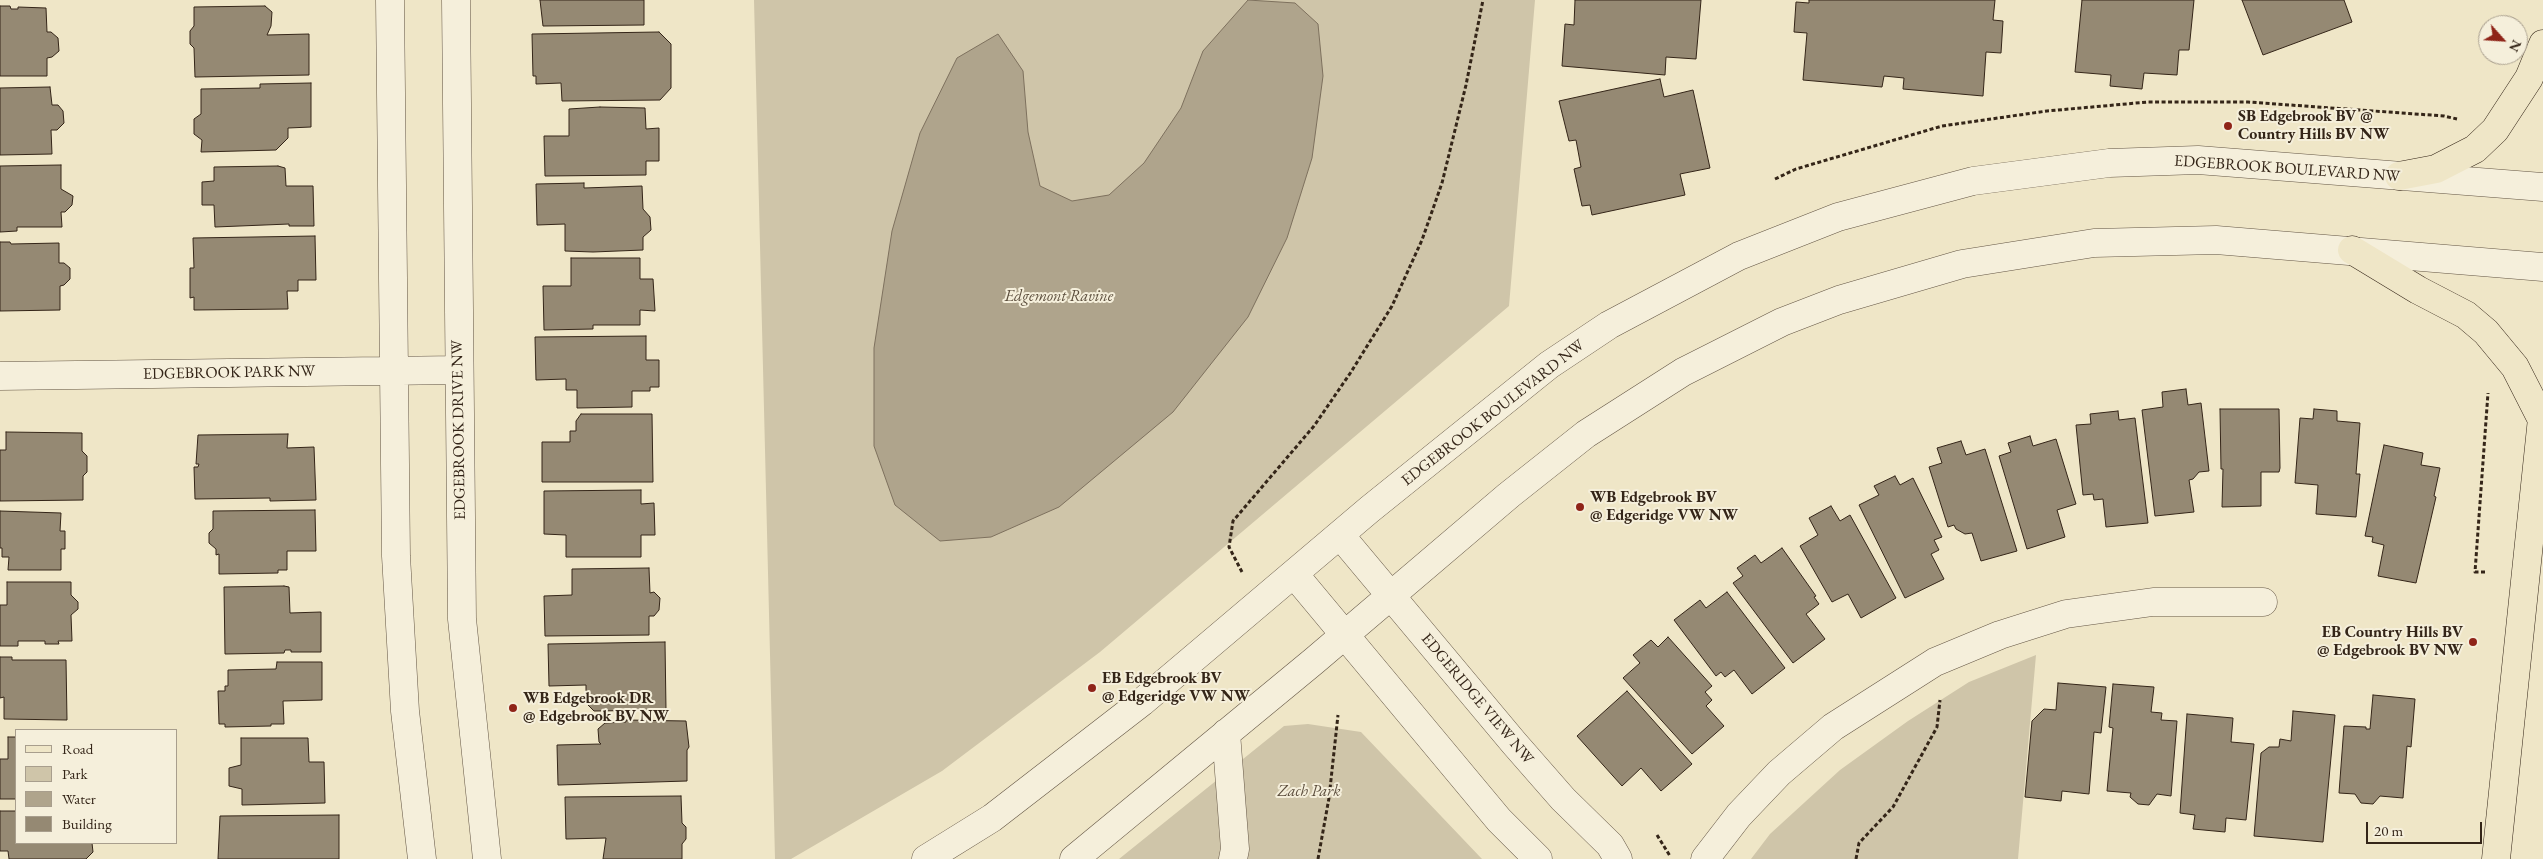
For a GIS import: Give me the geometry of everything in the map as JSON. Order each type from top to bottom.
[{"type":"main road","points":[[2399,176],[2436,169],[2474,149],[2495,130],[2529,78],[2543,44]]},
{"type":"main road","points":[[2352,250],[2418,290],[2466,315],[2486,332],[2515,368],[2542,420]]},
{"type":"main road","points":[[2496,859],[2543,409]]},
{"type":"street","points":[[390,0],[397,566],[405,711],[422,859]]},
{"type":"street","name":"EDGEBROOK DRIVE NW","points":[[456,0],[458,370],[462,620],[487,859]]},
{"type":"street","name":"EDGEBROOK BOULEVARD NW","points":[[926,859],[992,818],[1142,702],[1497,405],[1549,365],[1609,325],[1739,256],[1838,217],[1973,181],[2110,163],[2198,160],[2543,188]]},
{"type":"street","points":[[1074,859],[1509,495],[1586,434],[1619,412],[1732,346],[1782,322],[1838,300],[1962,264],[2094,243],[2216,240],[2543,267]]},
{"type":"street","name":"EDGEBROOK PARK NW","points":[[0,376],[458,370]]},
{"type":"street","name":"EDGERIDGE VIEW NW","points":[[1340,535],[1514,743],[1564,799],[1610,845],[1618,859]]},
{"type":"street","points":[[1294,574],[1499,820],[1538,859]]},
{"type":"street","points":[[1705,859],[1739,814],[1779,773],[1833,727],[1935,662],[2000,635],[2066,614],[2153,602],[2263,602]]},
{"type":"street","points":[[1226,733],[1235,849],[1233,859]]},
{"type":"path","points":[[1244,577],[1229,547],[1233,521],[1314,426],[1351,372],[1392,306],[1422,240],[1444,174],[1466,84],[1483,0]]},
{"type":"path","points":[[1775,179],[1796,169],[1942,126],[2056,110],[2148,102],[2248,102],[2444,116],[2461,120]]},
{"type":"path","points":[[2486,572],[2475,572],[2488,388]]},
{"type":"path","points":[[1856,859],[1859,843],[1893,807],[1937,728],[1941,695],[1935,662]]},
{"type":"path","points":[[1318,859],[1329,798],[1338,715]]},
{"type":"path","points":[[1657,835],[1672,859]]},
{"type":"green space","name":"Edgemont Ravine","points":[[754,0],[1535,0],[1509,306],[1100,652],[942,771],[791,859],[775,859]]},
{"type":"green space","points":[[2036,655],[2018,859],[1751,859],[1770,834],[1840,770],[1908,721],[1969,682]]},
{"type":"green space","name":"Zach Park","points":[[1308,724],[1361,732],[1482,859],[1119,859],[1284,726]]},
{"type":"water","points":[[1248,0],[1295,3],[1318,24],[1323,76],[1312,158],[1287,238],[1248,317],[1173,412],[1059,507],[991,537],[940,541],[895,505],[874,446],[874,348],[892,231],[920,133],[957,58],[998,34],[1023,71],[1028,132],[1040,186],[1072,201],[1109,195],[1144,163],[1181,108],[1203,51]]},
{"type":"building","points":[[540,0],[644,0],[644,25],[543,26]]},
{"type":"building","points":[[1575,0],[1701,0],[1696,59],[1666,57],[1665,75],[1562,66],[1565,24],[1574,25]]},
{"type":"building","points":[[1809,0],[1995,0],[1993,20],[2003,21],[2001,53],[1986,52],[1983,96],[1903,89],[1904,78],[1884,76],[1882,87],[1803,80],[1807,33],[1794,32],[1796,2],[1809,3]]},
{"type":"building","points":[[2082,0],[2194,0],[2189,50],[2179,50],[2177,75],[2144,73],[2142,89],[2110,86],[2111,75],[2075,72]]},
{"type":"building","points":[[2242,0],[2344,0],[2352,22],[2263,55]]},
{"type":"building","points":[[0,6],[10,6],[11,9],[18,9],[18,7],[46,8],[47,32],[51,32],[58,38],[59,51],[52,57],[47,58],[47,76],[0,76]]},
{"type":"building","points":[[265,6],[272,12],[271,26],[267,35],[309,34],[309,75],[195,77],[194,48],[190,44],[190,31],[194,26],[194,7]]},
{"type":"building","points":[[659,32],[671,44],[671,88],[660,100],[562,101],[561,83],[536,84],[536,76],[533,76],[532,34]]},
{"type":"building","points":[[1660,79],[1664,97],[1693,90],[1710,168],[1680,174],[1685,195],[1592,215],[1590,205],[1582,206],[1574,169],[1581,167],[1576,140],[1569,141],[1559,101]]},
{"type":"building","points":[[311,83],[311,127],[288,128],[288,138],[276,150],[201,152],[202,140],[194,134],[194,119],[201,114],[201,89],[260,88],[260,84]]},
{"type":"building","points":[[50,87],[52,105],[58,105],[63,111],[64,123],[57,130],[51,130],[52,154],[0,155],[0,88]]},
{"type":"building","points":[[600,107],[645,108],[646,129],[659,128],[659,161],[646,161],[646,175],[545,176],[544,136],[569,136],[569,109]]},
{"type":"building","points":[[61,165],[61,189],[73,196],[72,205],[65,212],[61,212],[62,227],[17,227],[17,231],[0,232],[0,166]]},
{"type":"building","points":[[278,166],[285,168],[286,186],[313,186],[314,226],[289,226],[289,224],[215,227],[214,205],[202,205],[202,182],[214,181],[214,167]]},
{"type":"building","points":[[584,183],[584,188],[642,186],[643,209],[650,217],[651,230],[643,237],[643,250],[565,251],[565,224],[537,225],[536,184]]},
{"type":"building","points":[[315,236],[316,280],[298,280],[298,291],[287,291],[288,309],[194,310],[194,297],[190,298],[190,268],[194,268],[193,238]]},
{"type":"building","points":[[0,242],[10,242],[11,244],[59,243],[59,263],[64,263],[70,268],[70,279],[60,286],[60,310],[0,311]]},
{"type":"building","points":[[571,258],[640,258],[640,279],[653,279],[655,311],[640,310],[640,325],[593,325],[593,329],[544,330],[543,286],[571,286]]},
{"type":"building","points":[[646,336],[646,360],[659,360],[659,387],[650,387],[650,391],[632,391],[632,407],[577,408],[577,390],[566,390],[566,379],[536,380],[535,337]]},
{"type":"building","points":[[2186,389],[2188,405],[2201,403],[2209,471],[2199,472],[2193,479],[2189,480],[2194,512],[2155,516],[2142,410],[2163,407],[2162,392]]},
{"type":"building","points":[[2220,409],[2279,409],[2280,468],[2279,472],[2261,472],[2261,506],[2222,507],[2223,469],[2221,469]]},
{"type":"building","points":[[2314,409],[2337,411],[2337,421],[2360,423],[2356,474],[2360,474],[2356,517],[2316,514],[2318,485],[2295,483],[2300,418],[2313,419]]},
{"type":"building","points":[[2118,411],[2119,420],[2135,418],[2148,523],[2106,527],[2103,499],[2094,500],[2093,494],[2083,495],[2076,425],[2091,424],[2090,414]]},
{"type":"building","points":[[581,414],[652,414],[653,482],[542,482],[542,442],[570,442],[570,431],[576,431],[576,421]]},
{"type":"building","points":[[6,432],[82,433],[82,451],[87,456],[87,472],[83,476],[83,500],[0,501],[0,450],[6,450]]},
{"type":"building","points":[[288,434],[287,448],[314,447],[316,500],[270,501],[270,498],[195,499],[194,467],[198,467],[199,464],[196,464],[198,435]]},
{"type":"building","points":[[2030,436],[2033,446],[2056,439],[2076,504],[2057,510],[2065,537],[2027,549],[1999,456],[2011,452],[2008,443]]},
{"type":"building","points":[[1961,441],[1966,455],[1985,449],[2017,551],[1981,561],[1972,533],[1965,534],[1956,529],[1954,525],[1948,527],[1929,467],[1942,463],[1937,448]]},
{"type":"building","points":[[2384,445],[2423,453],[2421,465],[2440,468],[2434,496],[2436,497],[2416,583],[2378,576],[2384,545],[2372,542],[2373,537],[2365,536]]},
{"type":"building","points":[[1895,476],[1900,485],[1913,478],[1942,537],[1934,540],[1939,550],[1931,554],[1944,579],[1905,598],[1859,505],[1879,495],[1874,486]]},
{"type":"building","points":[[641,490],[641,504],[654,503],[655,535],[641,535],[641,557],[566,557],[566,535],[544,534],[544,491]]},
{"type":"building","points":[[1831,506],[1840,521],[1850,515],[1896,598],[1861,618],[1848,594],[1832,602],[1800,546],[1818,535],[1809,518]]},
{"type":"building","points":[[315,510],[316,551],[287,551],[287,570],[278,570],[278,573],[219,574],[219,554],[216,555],[216,549],[209,543],[209,533],[213,529],[213,511]]},
{"type":"building","points":[[0,511],[61,513],[60,531],[65,531],[65,549],[61,549],[61,570],[8,570],[9,557],[2,557],[2,548],[0,548]]},
{"type":"building","points":[[1782,548],[1816,596],[1814,597],[1819,604],[1806,614],[1825,639],[1793,663],[1733,583],[1743,576],[1737,568],[1755,555],[1761,563]]},
{"type":"building","points":[[649,568],[650,593],[654,592],[660,598],[659,610],[654,616],[649,616],[649,635],[545,636],[544,596],[572,595],[572,569]]},
{"type":"building","points":[[7,582],[71,582],[71,595],[78,602],[78,609],[71,615],[72,641],[58,641],[59,644],[45,644],[45,641],[18,641],[18,646],[0,646],[0,605],[7,605]]},
{"type":"building","points":[[224,587],[289,587],[290,613],[321,612],[321,652],[291,652],[291,650],[285,650],[284,653],[225,654]]},
{"type":"building","points":[[1727,592],[1785,668],[1752,694],[1734,670],[1725,677],[1721,672],[1716,676],[1674,620],[1700,600],[1706,608]]},
{"type":"building","points":[[1668,637],[1712,686],[1705,692],[1712,700],[1706,706],[1724,726],[1692,754],[1623,678],[1640,663],[1633,655],[1651,640],[1658,647]]},
{"type":"building","points":[[665,642],[666,710],[594,711],[586,703],[586,685],[549,686],[548,644]]},
{"type":"building","points":[[0,657],[12,657],[12,660],[66,660],[67,720],[4,719],[4,697],[0,698]]},
{"type":"building","points":[[277,662],[322,662],[322,700],[283,701],[284,724],[225,727],[225,724],[219,724],[218,691],[225,691],[225,686],[228,686],[228,670],[276,669]]},
{"type":"building","points":[[2058,683],[2106,687],[2101,733],[2094,732],[2089,794],[2062,791],[2061,801],[2025,797],[2032,721],[2044,709],[2056,710]]},
{"type":"building","points":[[2113,684],[2154,687],[2151,712],[2162,713],[2161,720],[2177,721],[2171,796],[2157,794],[2149,805],[2138,804],[2130,797],[2131,793],[2107,791],[2113,728],[2109,727]]},
{"type":"building","points":[[1627,691],[1692,764],[1661,791],[1641,768],[1622,786],[1577,736]]},
{"type":"building","points":[[2373,695],[2415,699],[2411,747],[2407,746],[2403,798],[2380,796],[2373,804],[2361,803],[2355,794],[2339,793],[2344,726],[2366,727],[2366,729],[2370,729]]},
{"type":"building","points":[[2293,711],[2335,715],[2323,842],[2254,836],[2261,753],[2269,747],[2279,747],[2280,739],[2291,741]]},
{"type":"building","points":[[2187,714],[2233,718],[2231,742],[2254,744],[2246,820],[2226,818],[2225,832],[2193,829],[2195,815],[2180,813]]},
{"type":"building","points":[[626,720],[686,721],[689,747],[687,750],[687,781],[558,785],[557,745],[601,744],[599,742],[598,729],[605,723],[626,722]]},
{"type":"building","points":[[8,737],[15,737],[15,799],[0,799],[0,759],[8,759]]},
{"type":"building","points":[[241,738],[308,738],[309,762],[324,762],[325,803],[242,805],[242,789],[229,786],[229,768],[241,765]]},
{"type":"building","points":[[681,796],[682,823],[686,827],[686,839],[682,844],[682,859],[603,859],[606,838],[566,839],[565,797]]},
{"type":"building","points":[[0,811],[15,811],[15,844],[92,844],[93,852],[86,859],[9,859],[8,851],[0,851]]},
{"type":"building","points":[[339,815],[339,859],[218,859],[220,816]]},
{"type":"place","name":"SB Edgebrook BV @ Country Hills BV NW","points":[[2228,126]]},
{"type":"place","name":"WB Edgebrook BV @ Edgeridge VW NW","points":[[1580,507]]},
{"type":"place","name":"EB Country Hills BV @ Edgebrook BV NW","points":[[2473,642]]},
{"type":"place","name":"EB Edgebrook BV @ Edgeridge VW NW","points":[[1092,688]]},
{"type":"place","name":"WB Edgebrook DR @ Edgebrook BV NW","points":[[513,708]]}]
